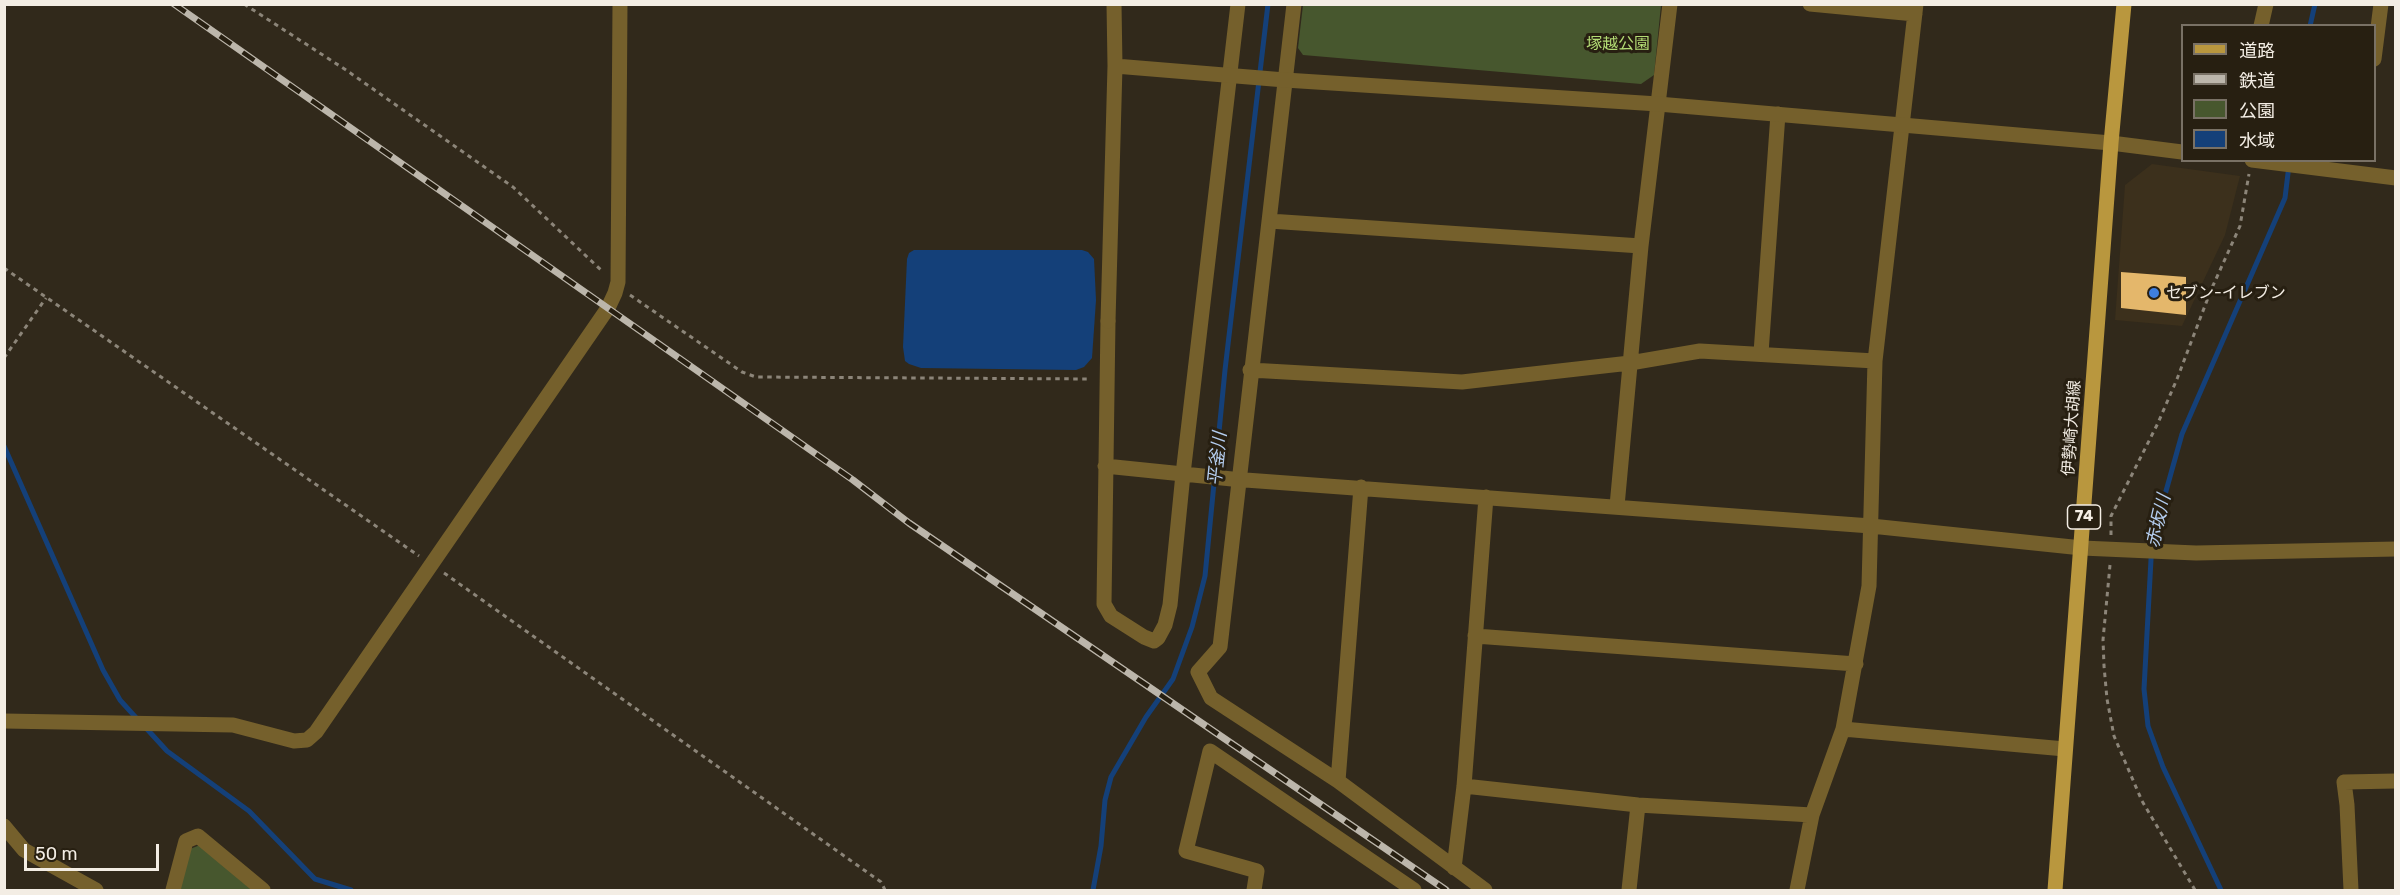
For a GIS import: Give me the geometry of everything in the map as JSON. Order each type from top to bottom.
[{"type":"main road","name":"伊勢崎大胡線","points":[[2055,891],[2111,142],[2124,4]]},
{"type":"street","points":[[4,721],[233,725],[294,741],[307,740],[316,732],[608,308],[617,286],[620,4]]},
{"type":"street","points":[[1114,4],[1115,66],[1106,380],[1104,604],[1111,615],[1144,638],[1154,641],[1158,638],[1169,615],[1235,76],[1238,4]]},
{"type":"street","points":[[1294,4],[1280,80],[1269,221],[1236,479],[1220,647],[1198,672],[1211,698],[1338,781],[1485,891]]},
{"type":"street","points":[[1617,506],[1641,246],[1670,4]]},
{"type":"street","points":[[1797,891],[1812,816],[1843,729],[1869,586],[1875,361],[1915,9],[1810,4]]},
{"type":"street","points":[[2261,24],[2266,4]]},
{"type":"street","points":[[2376,43],[2381,4]]},
{"type":"street","points":[[1115,66],[1280,80],[1658,104],[2111,142],[2181,152]]},
{"type":"street","points":[[1761,353],[1778,114]]},
{"type":"street","points":[[2283,162],[2362,167],[2396,178]]},
{"type":"street","points":[[1269,221],[1641,246]]},
{"type":"street","points":[[1250,370],[1462,382],[1629,363],[1700,351],[1875,361]]},
{"type":"street","points":[[1105,466],[1236,479],[1871,526],[2082,548],[2196,553],[2396,549]]},
{"type":"street","points":[[1338,781],[1361,487]]},
{"type":"street","points":[[1454,868],[1464,786],[1486,497]]},
{"type":"street","points":[[1475,636],[1856,664]]},
{"type":"street","points":[[1843,729],[2065,749]]},
{"type":"street","points":[[1254,891],[1257,870],[1186,851],[1210,751],[1413,891]]},
{"type":"street","points":[[2351,891],[2344,782],[2396,782]]},
{"type":"street","points":[[1464,786],[1638,805],[1812,816]]},
{"type":"street","points":[[1629,891],[1638,805]]},
{"type":"street","points":[[4,826],[24,850],[87,888]]},
{"type":"street","points":[[173,891],[186,841],[198,836],[263,891]]},
{"type":"path","points":[[244,4],[346,70],[513,187],[617,286],[742,372],[756,377],[1106,380]]},
{"type":"path","points":[[2195,891],[2142,801],[2114,735],[2107,699],[2103,648],[2114,548],[2111,516],[2162,415],[2211,290],[2240,226],[2252,162]]},
{"type":"path","points":[[4,268],[432,565],[881,882],[885,891]]},
{"type":"path","points":[[4,358],[46,298]]},
{"type":"shaded area","name":"セブン-イレブン","points":[[2152,164],[2240,176],[2225,235],[2182,326],[2115,320],[2125,185]]},
{"type":"green space","name":"塚越公園","points":[[1303,5],[1661,5],[1654,75],[1641,84],[1303,55],[1298,48]]},
{"type":"green space","points":[[200,845],[252,890],[179,890],[190,849]]},
{"type":"water","points":[[914,250],[1082,250],[1088,252],[1094,259],[1096,300],[1092,358],[1084,367],[1076,370],[921,368],[909,364],[905,361],[903,347],[907,259],[909,253]]},
{"type":"building","name":"セブン-イレブン","points":[[2121,272],[2186,277],[2186,315],[2121,308]]},
{"type":"waterway","name":"平釜川","points":[[1093,890],[1101,846],[1105,800],[1111,777],[1146,717],[1173,679],[1192,627],[1205,576],[1225,370],[1268,4]]},
{"type":"waterway","name":"赤坂川","points":[[2310,24],[2315,4]]},
{"type":"waterway","name":"赤坂川","points":[[2221,890],[2163,767],[2148,726],[2144,689],[2152,541],[2182,434],[2285,198],[2289,165]]},
{"type":"waterway","points":[[4,446],[103,670],[120,700],[139,721]]},
{"type":"waterway","points":[[146,728],[167,751],[249,811],[315,879],[351,890]]},
{"type":"railway","points":[[174,4],[853,480],[909,523],[1446,890]]},
{"type":"place","name":"セブン-イレブン","points":[[2154,293]]}]
